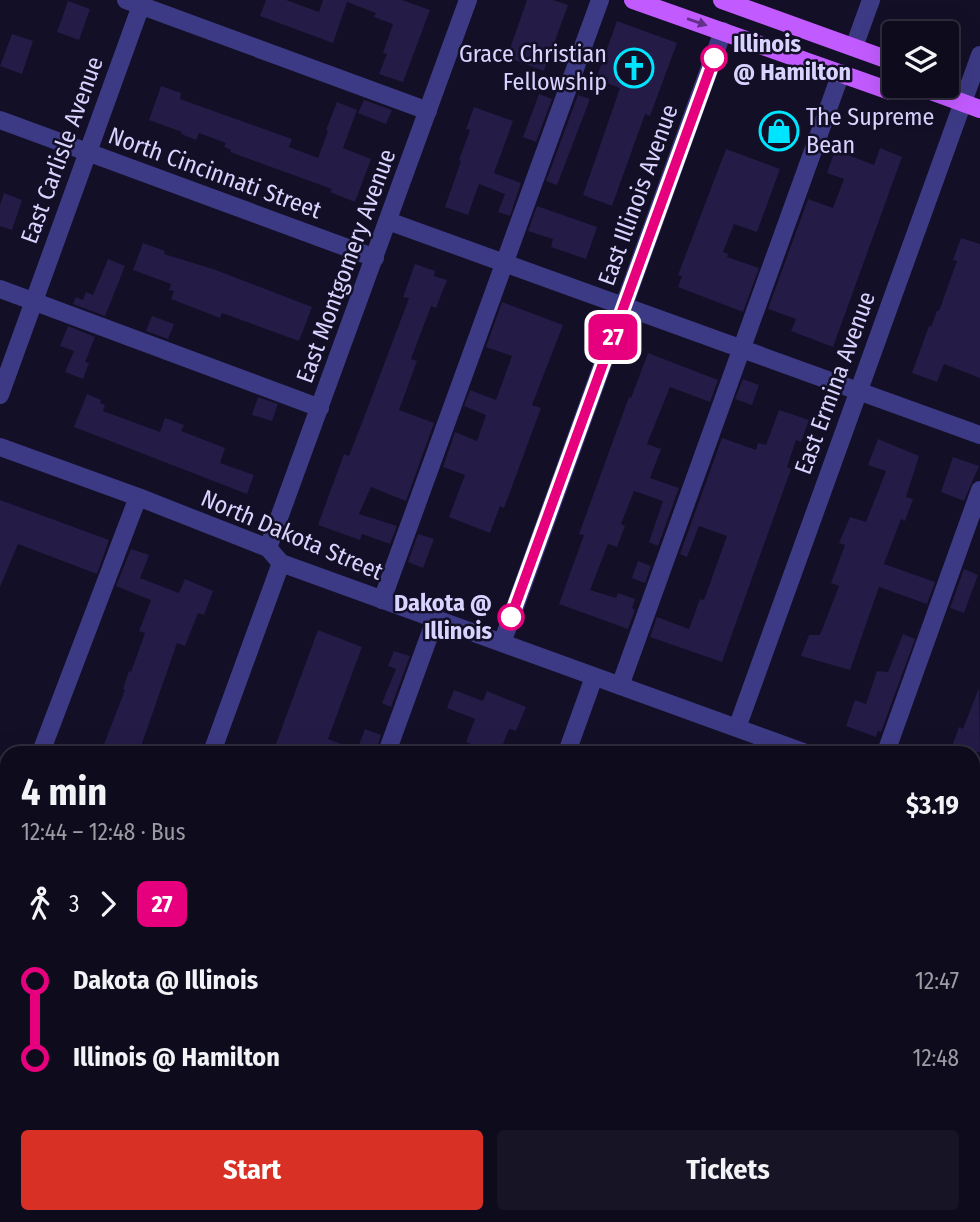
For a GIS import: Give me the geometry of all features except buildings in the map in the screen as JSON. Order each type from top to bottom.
[{"type":"main road","points":[[633,0],[882,87]]},
{"type":"main road","points":[[730,1],[882,58]]},
{"type":"main road","name":"East Illinois Avenue","points":[[723,31],[730,1]]},
{"type":"main road","points":[[951,98],[980,109]]},
{"type":"street","name":"East Montgomery Avenue","points":[[268,548],[468,0]]},
{"type":"street","points":[[382,600],[600,0]]},
{"type":"street","points":[[854,47],[871,0]]},
{"type":"street","points":[[137,2],[428,111]]},
{"type":"street","name":"East Carlisle Avenue","points":[[0,396],[137,2]]},
{"type":"street","name":"East Illinois Avenue","points":[[502,643],[723,31]]},
{"type":"street","name":"East Ermina Avenue","points":[[737,728],[980,55]]},
{"type":"street","points":[[620,686],[841,73]]},
{"type":"street","name":"North Cincinnati Street","points":[[0,120],[375,258]]},
{"type":"street","points":[[388,221],[980,435]]},
{"type":"street","points":[[0,289],[320,408]]},
{"type":"street","name":"North Dakota Street","points":[[0,447],[268,548],[281,563],[786,746]]},
{"type":"street","points":[[888,746],[980,490]]},
{"type":"street","points":[[43,746],[138,497]]},
{"type":"street","points":[[214,746],[281,563]]},
{"type":"street","points":[[389,746],[435,620]]},
{"type":"street","points":[[569,746],[594,677]]},
{"type":"bus line","name":"27","points":[[511,617],[714,58]]},
{"type":"place","name":"Illinois @ Hamilton","points":[[714,58]]},
{"type":"place","name":"Grace Christian Fellowship","points":[[634,68]]},
{"type":"place","name":"The Supreme Bean","points":[[779,131]]},
{"type":"place","name":"Dakota @ Illinois","points":[[511,617]]}]
